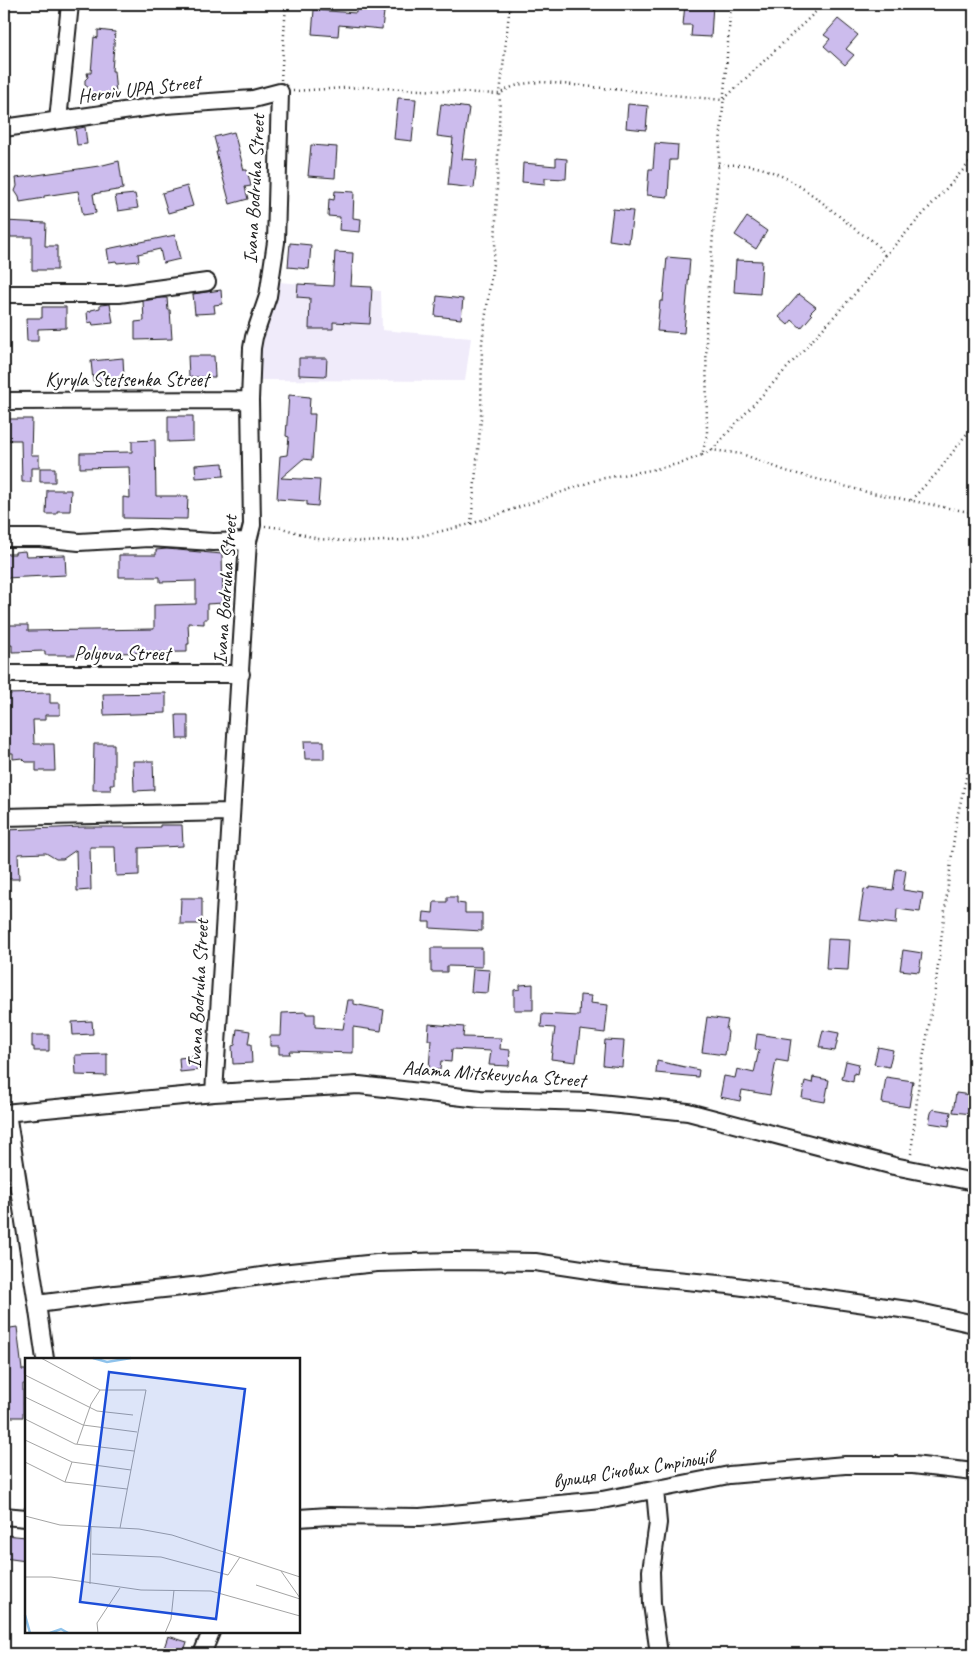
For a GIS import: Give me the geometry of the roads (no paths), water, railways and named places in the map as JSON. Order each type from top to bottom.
[{"type":"street","points":[[58,120],[70,4]]},
{"type":"street","name":"Heroiv UPA Street","points":[[4,128],[166,105],[253,99],[280,92]]},
{"type":"street","name":"Ivana Bodruha Street","points":[[214,1093],[248,541],[252,525],[250,400],[253,341],[268,296],[276,242],[280,92]]},
{"type":"street","points":[[4,294],[119,294],[207,282]]},
{"type":"street","name":"Kyryla Stetsenka Street","points":[[4,401],[250,400]]},
{"type":"street","points":[[4,538],[40,538],[79,542],[150,538],[212,542],[248,541]]},
{"type":"street","name":"Polyova Street","points":[[4,674],[241,674]]},
{"type":"street","points":[[4,817],[230,812]]},
{"type":"street","name":"Adama Mitskevycha Street","points":[[5,1113],[214,1093],[351,1085],[480,1099],[590,1102],[688,1112],[909,1169],[974,1182]]},
{"type":"street","points":[[5,1113],[38,1304],[44,1358]]},
{"type":"street","points":[[38,1304],[202,1285],[281,1273],[377,1263],[453,1261],[535,1262],[622,1276],[729,1286],[916,1311],[974,1324]]},
{"type":"street","name":"вулиця Січових Стрільців","points":[[300,1518],[329,1516],[420,1518],[602,1500],[729,1475],[845,1465],[913,1465],[974,1472]]},
{"type":"street","points":[[655,1490],[658,1523],[651,1571],[652,1604],[658,1654]]},
{"type":"street","points":[[4,1516],[25,1518]]},
{"type":"street","points":[[202,1654],[210,1633]]}]
